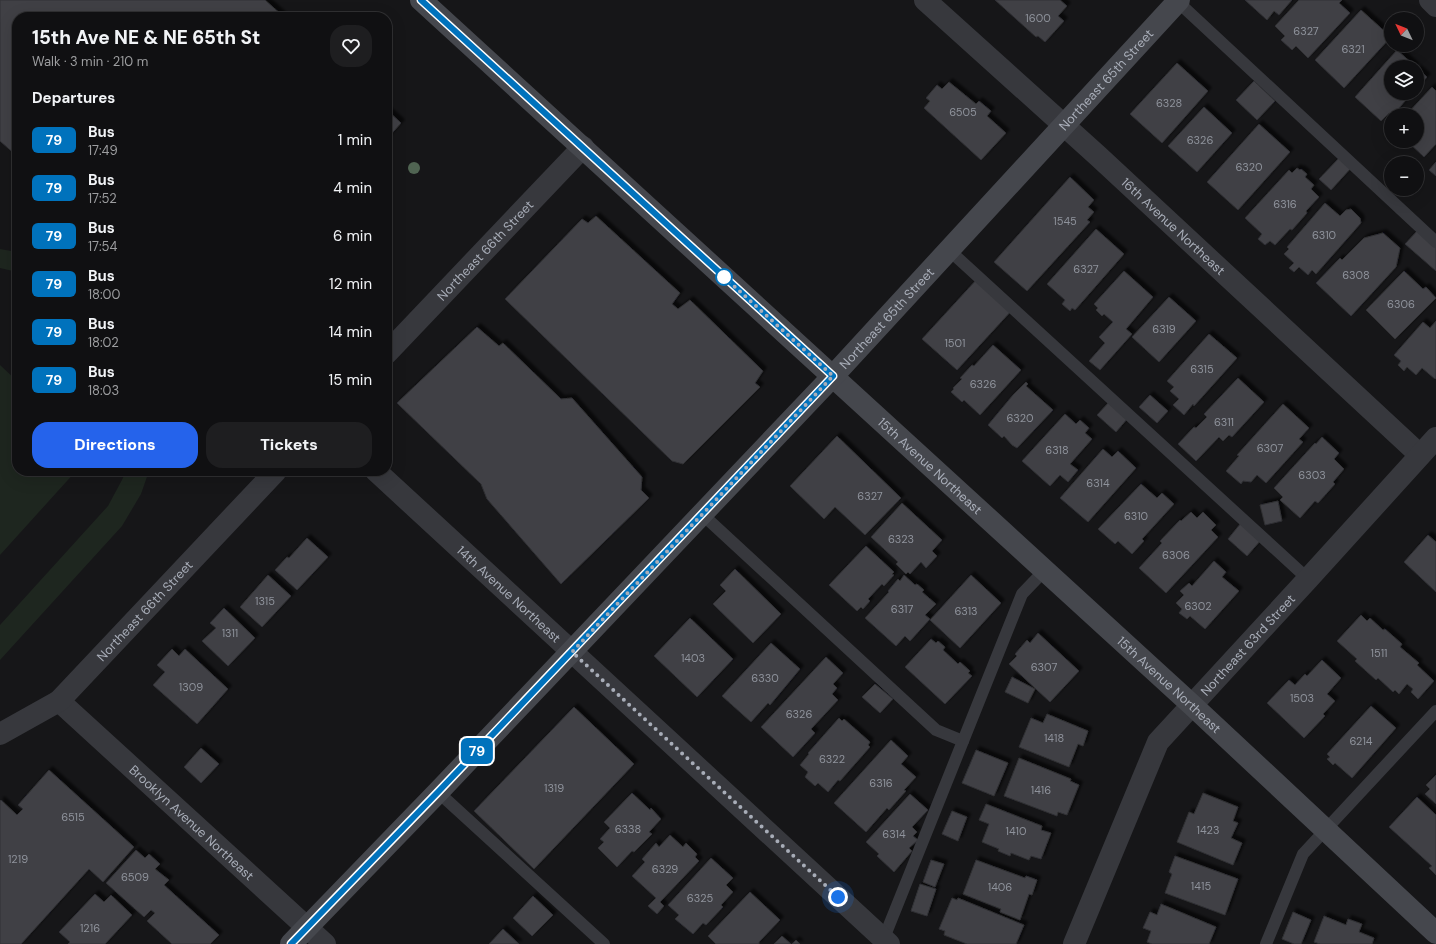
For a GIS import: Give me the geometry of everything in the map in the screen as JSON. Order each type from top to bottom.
[{"type":"main road","name":"15th Avenue Northeast","points":[[421,0],[1192,705],[1436,933]]},
{"type":"main road","name":"Northeast 65th Street","points":[[291,944],[572,652],[833,376],[1178,1]]},
{"type":"street","name":"16th Avenue Northeast","points":[[925,0],[1064,125],[1420,456]]},
{"type":"street","points":[[1430,0],[1436,6]]},
{"type":"street","name":"Northeast 66th Street","points":[[392,348],[583,147]]},
{"type":"street","name":"Northeast 63rd Street","points":[[1074,944],[1158,742],[1436,438]]},
{"type":"street","name":"Northeast 66th Street","points":[[0,734],[59,701],[271,476]]},
{"type":"street","name":"14th Avenue Northeast","points":[[381,476],[885,942]]},
{"type":"street","name":"Brooklyn Avenue Northeast","points":[[59,701],[325,944]]},
{"type":"lane","points":[[1178,1],[1436,242]]},
{"type":"lane","points":[[949,250],[1308,579]]},
{"type":"lane","points":[[702,514],[936,730],[963,741]]},
{"type":"lane","points":[[885,942],[1022,594],[1045,570]]},
{"type":"lane","points":[[1266,944],[1303,854],[1436,711]]},
{"type":"lane","points":[[438,792],[604,944]]},
{"type":"shaded area","points":[[0,249],[12,251],[12,271],[0,268]]},
{"type":"shaded area","points":[[0,365],[12,376],[12,476],[71,476],[0,555]]},
{"type":"shaded area","points":[[124,476],[147,476],[141,494],[122,526],[0,660],[0,625],[108,506]]},
{"type":"building","points":[[0,0],[265,0],[278,12],[12,12],[12,152],[0,141]]},
{"type":"building","points":[[995,0],[1060,0],[1067,6],[1058,16],[1064,21],[1045,42],[1038,36],[1036,37]]},
{"type":"building","points":[[1245,0],[1292,0],[1279,15],[1274,11],[1267,20]]},
{"type":"building","points":[[1299,0],[1342,0],[1339,3],[1350,13],[1308,58],[1296,46],[1292,50],[1281,40],[1285,36],[1275,26]]},
{"type":"building","points":[[1361,10],[1384,31],[1384,45],[1344,88],[1315,60]]},
{"type":"building","points":[[1395,52],[1399,52],[1408,60],[1388,60]]},
{"type":"building","points":[[1177,63],[1208,91],[1162,143],[1130,114]]},
{"type":"building","points":[[1384,65],[1384,100],[1406,100],[1399,108],[1384,108],[1384,118],[1381,121],[1355,97]]},
{"type":"building","points":[[1254,81],[1275,101],[1257,120],[1236,100]]},
{"type":"building","points":[[949,82],[976,104],[979,101],[991,111],[987,116],[1006,133],[981,160],[924,108],[930,101],[926,98],[937,85],[942,89]]},
{"type":"building","points":[[1432,87],[1436,91],[1436,144],[1424,157],[1414,148],[1424,148],[1424,108],[1412,108],[1420,100],[1424,100],[1424,96]]},
{"type":"building","points":[[1204,107],[1232,133],[1197,172],[1168,146]]},
{"type":"building","points":[[392,115],[401,123],[392,133]]},
{"type":"building","points":[[1259,124],[1290,152],[1238,210],[1207,182]]},
{"type":"building","points":[[1340,157],[1351,168],[1331,190],[1319,179]]},
{"type":"building","points":[[1436,162],[1436,176],[1429,170]]},
{"type":"building","points":[[1297,168],[1300,170],[1301,169],[1307,174],[1305,177],[1314,185],[1311,189],[1319,197],[1292,230],[1290,229],[1275,245],[1270,241],[1265,245],[1258,239],[1262,234],[1245,218],[1289,170],[1292,173]]},
{"type":"building","points":[[1070,177],[1094,200],[1088,207],[1094,212],[1087,220],[1090,222],[1027,291],[994,262]]},
{"type":"building","points":[[1325,203],[1340,216],[1346,210],[1351,209],[1360,218],[1361,223],[1316,274],[1312,270],[1308,275],[1299,267],[1294,272],[1289,268],[1294,263],[1284,254],[1289,249],[1287,247]]},
{"type":"building","points":[[596,216],[680,293],[672,304],[678,309],[690,300],[763,371],[755,383],[760,387],[683,464],[672,461],[505,299],[582,219],[588,223]]},
{"type":"building","points":[[1096,229],[1124,254],[1075,310],[1072,308],[1070,311],[1062,304],[1065,300],[1047,284]]},
{"type":"building","points":[[1418,230],[1436,245],[1436,271],[1405,244]]},
{"type":"building","points":[[1383,233],[1400,248],[1396,267],[1351,316],[1316,283],[1340,258],[1342,260],[1364,238]]},
{"type":"building","points":[[1124,271],[1153,297],[1126,329],[1132,334],[1100,370],[1089,361],[1105,343],[1099,337],[1113,322],[1104,314],[1102,316],[1096,310],[1098,308],[1094,304]]},
{"type":"building","points":[[1404,271],[1423,289],[1426,287],[1436,298],[1395,339],[1366,310]]},
{"type":"building","points":[[978,278],[1013,309],[957,370],[922,339]]},
{"type":"building","points":[[1169,297],[1196,321],[1159,362],[1132,337]]},
{"type":"building","points":[[1436,321],[1436,378],[1435,379],[1422,368],[1416,375],[1407,367],[1404,371],[1398,365],[1401,361],[1394,355],[1423,322],[1430,328]]},
{"type":"building","points":[[477,327],[499,346],[503,343],[561,399],[572,398],[642,477],[641,490],[649,498],[561,584],[487,499],[481,484],[397,403]]},
{"type":"building","points":[[1209,334],[1237,358],[1184,415],[1173,405],[1179,399],[1170,391],[1174,387],[1167,381]]},
{"type":"building","points":[[993,345],[1021,370],[980,415],[964,400],[962,402],[951,392],[962,379],[960,378],[972,365],[974,366]]},
{"type":"building","points":[[1238,378],[1264,402],[1232,437],[1229,435],[1223,441],[1219,437],[1196,461],[1178,444],[1194,427],[1196,428],[1207,417],[1204,414]]},
{"type":"building","points":[[1026,382],[1028,384],[1026,386],[1053,410],[1017,448],[1004,436],[1002,438],[988,425]]},
{"type":"building","points":[[1150,395],[1168,411],[1157,423],[1139,407]]},
{"type":"building","points":[[1110,401],[1128,418],[1116,432],[1097,415]]},
{"type":"building","points":[[1283,404],[1309,428],[1299,439],[1303,442],[1266,483],[1257,475],[1251,482],[1243,481],[1241,484],[1226,471],[1239,456],[1237,455]]},
{"type":"building","points":[[1065,414],[1076,424],[1080,420],[1089,428],[1085,433],[1092,439],[1070,464],[1078,470],[1068,482],[1060,475],[1050,486],[1022,461]]},
{"type":"building","points":[[837,436],[901,498],[865,535],[835,507],[824,519],[790,486]]},
{"type":"building","points":[[1322,437],[1339,453],[1334,459],[1344,469],[1333,482],[1335,484],[1318,503],[1315,501],[1300,518],[1280,500],[1283,497],[1274,488]]},
{"type":"building","points":[[1103,449],[1112,457],[1118,451],[1136,468],[1088,522],[1060,498]]},
{"type":"building","points":[[1141,484],[1157,498],[1162,493],[1174,504],[1142,539],[1144,541],[1132,554],[1118,541],[1115,544],[1098,529]]},
{"type":"building","points":[[1278,501],[1282,521],[1265,525],[1260,505]]},
{"type":"building","points":[[902,503],[942,540],[932,551],[937,556],[926,568],[921,562],[910,574],[908,572],[906,574],[896,564],[898,562],[871,537]]},
{"type":"building","points":[[1191,512],[1197,518],[1203,512],[1216,525],[1211,530],[1218,537],[1166,593],[1139,568],[1162,543],[1160,541],[1180,520],[1181,521]]},
{"type":"building","points":[[1241,523],[1261,540],[1247,556],[1228,539]]},
{"type":"building","points":[[1428,535],[1436,542],[1436,592],[1404,562]]},
{"type":"building","points":[[307,538],[328,557],[297,590],[275,570],[287,557],[289,558]]},
{"type":"building","points":[[866,546],[894,572],[892,574],[894,575],[884,586],[882,584],[868,599],[870,601],[863,609],[861,607],[857,611],[829,585]]},
{"type":"building","points":[[1214,561],[1226,572],[1222,577],[1239,591],[1205,629],[1190,616],[1187,619],[1179,613],[1182,609],[1176,603],[1184,595],[1180,591],[1189,583],[1192,586]]},
{"type":"building","points":[[735,569],[781,614],[753,643],[713,604],[726,591],[720,585]]},
{"type":"building","points":[[268,575],[291,596],[262,627],[240,607]]},
{"type":"building","points":[[904,575],[915,585],[917,584],[924,590],[922,592],[936,604],[925,615],[930,619],[910,641],[905,636],[896,646],[865,618],[889,592],[888,591],[898,579],[900,581]]},
{"type":"building","points":[[971,575],[1001,603],[960,648],[930,620]]},
{"type":"building","points":[[224,608],[255,638],[228,666],[202,641],[216,628],[210,623]]},
{"type":"building","points":[[1361,615],[1367,621],[1370,618],[1402,644],[1400,647],[1419,663],[1417,665],[1434,681],[1418,699],[1411,692],[1413,689],[1407,684],[1399,694],[1395,690],[1393,692],[1378,678],[1376,680],[1355,661],[1357,659],[1337,641]]},
{"type":"building","points":[[690,618],[733,659],[697,697],[654,656]]},
{"type":"building","points":[[1038,633],[1079,671],[1050,702],[1009,664],[1017,656],[1015,654],[1027,640],[1030,643]]},
{"type":"building","points":[[931,639],[936,643],[938,641],[945,647],[943,650],[958,664],[960,662],[970,671],[968,673],[972,676],[945,704],[905,667]]},
{"type":"building","points":[[771,643],[800,669],[770,705],[768,703],[751,722],[722,696]]},
{"type":"building","points":[[172,649],[179,656],[185,649],[228,689],[197,724],[153,685],[165,672],[157,665]]},
{"type":"building","points":[[826,657],[843,673],[833,684],[837,688],[832,694],[838,700],[811,729],[815,733],[793,757],[761,727]]},
{"type":"building","points":[[1322,660],[1341,678],[1327,694],[1335,701],[1323,714],[1325,716],[1304,738],[1267,703],[1289,680],[1295,685],[1305,674],[1307,676]]},
{"type":"building","points":[[1012,677],[1035,689],[1028,703],[1005,692]]},
{"type":"building","points":[[875,684],[893,699],[880,713],[862,697]]},
{"type":"building","points":[[1371,706],[1396,728],[1352,778],[1335,763],[1333,765],[1327,759],[1330,757],[1327,754]]},
{"type":"building","points":[[574,707],[634,764],[534,869],[474,811]]},
{"type":"building","points":[[1047,714],[1088,731],[1083,746],[1078,744],[1069,767],[1019,747],[1031,718],[1043,723]]},
{"type":"building","points":[[839,718],[842,721],[844,719],[870,742],[868,745],[870,747],[840,781],[838,780],[828,792],[818,783],[815,786],[805,777],[808,772],[800,765],[809,754],[808,753]]},
{"type":"building","points":[[891,740],[908,756],[901,764],[916,777],[889,810],[887,808],[866,832],[834,803]]},
{"type":"building","points":[[201,748],[219,764],[201,783],[184,767]]},
{"type":"building","points":[[976,750],[1008,763],[994,796],[962,783]]},
{"type":"building","points":[[1019,758],[1071,779],[1070,781],[1079,785],[1067,815],[1058,812],[1057,816],[1004,796]]},
{"type":"building","points":[[49,770],[134,847],[103,882],[89,869],[21,944],[0,944],[0,801],[1,800],[17,815],[23,809],[18,805]]},
{"type":"building","points":[[1436,775],[1436,804],[1425,794],[1430,789],[1426,785]]},
{"type":"building","points":[[632,793],[650,810],[651,808],[661,819],[649,832],[652,834],[634,852],[632,851],[617,867],[598,848],[604,842],[600,839],[610,828],[604,822]]},
{"type":"building","points":[[1203,793],[1238,807],[1233,821],[1238,823],[1231,838],[1242,843],[1233,865],[1177,842],[1189,812],[1194,814]]},
{"type":"building","points":[[910,794],[928,810],[912,827],[917,832],[913,836],[918,840],[909,848],[912,851],[894,872],[877,856],[879,854],[866,842]]},
{"type":"building","points":[[1417,797],[1436,815],[1436,875],[1429,868],[1432,866],[1389,827]]},
{"type":"building","points":[[986,804],[1042,826],[1041,830],[1051,833],[1041,859],[1031,856],[1029,860],[1011,853],[1010,856],[998,851],[999,849],[982,842],[989,824],[979,820]]},
{"type":"building","points":[[952,811],[967,817],[958,841],[942,834]]},
{"type":"building","points":[[670,835],[683,847],[686,843],[697,854],[695,857],[699,861],[660,902],[664,906],[657,914],[648,906],[656,898],[632,876],[645,862],[642,859],[656,843],[659,847]]},
{"type":"building","points":[[136,850],[145,858],[149,854],[160,864],[155,869],[169,880],[164,885],[219,935],[210,944],[172,944],[147,921],[155,913],[151,910],[144,917],[106,883]]},
{"type":"building","points":[[1175,856],[1238,879],[1225,915],[1165,893],[1172,874],[1169,872]]},
{"type":"building","points":[[711,858],[733,878],[726,885],[733,892],[721,905],[723,907],[706,925],[703,923],[693,934],[675,919],[679,915],[668,905]]},
{"type":"building","points":[[931,860],[944,864],[935,887],[923,882]]},
{"type":"building","points":[[976,860],[1025,878],[1026,876],[1037,880],[1032,895],[1029,894],[1020,920],[1000,912],[1001,909],[963,894]]},
{"type":"building","points":[[920,884],[936,889],[927,916],[911,911]]},
{"type":"building","points":[[750,892],[780,920],[759,942],[759,944],[716,944],[708,936]]},
{"type":"building","points":[[95,894],[104,902],[111,895],[132,915],[105,944],[68,944],[70,942],[59,932]]},
{"type":"building","points":[[533,896],[553,915],[532,936],[513,918]]},
{"type":"building","points":[[952,898],[957,900],[958,898],[1024,925],[1016,944],[967,944],[944,935],[945,931],[939,929]]},
{"type":"building","points":[[1161,904],[1216,927],[1209,944],[1152,944],[1147,942],[1151,931],[1143,928],[1150,912],[1157,915]]},
{"type":"building","points":[[1293,912],[1311,920],[1301,944],[1294,944],[1282,939]]},
{"type":"building","points":[[1324,916],[1346,925],[1348,919],[1362,924],[1359,932],[1374,938],[1372,944],[1320,944],[1314,942]]},
{"type":"building","points":[[503,929],[519,944],[489,944]]},
{"type":"building","points":[[782,936],[791,944],[774,944]]},
{"type":"building","points":[[796,940],[800,944],[792,944]]},
{"type":"bus line","name":"79","points":[[291,944],[672,547],[833,376],[421,0]]},
{"type":"route","points":[[724,277],[833,376],[572,652],[838,897]]}]
